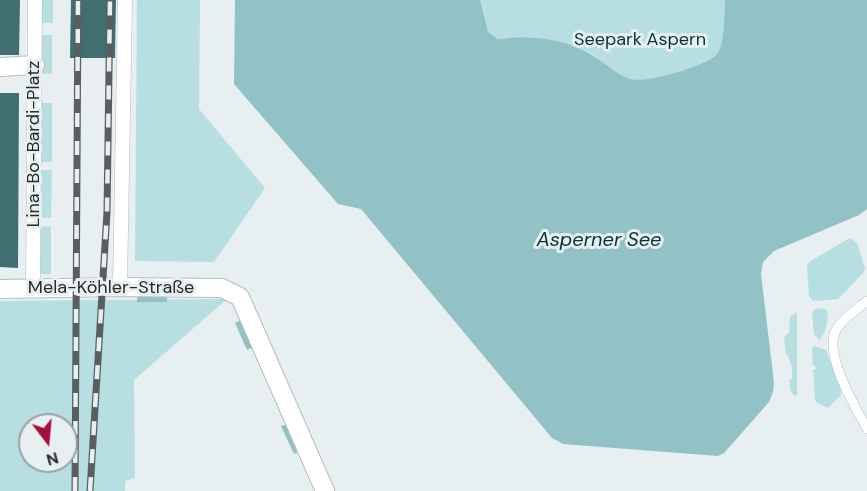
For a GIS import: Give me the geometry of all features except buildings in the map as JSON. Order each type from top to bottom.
[{"type":"street","name":"Lina-Bo-Bardi-Platz","points":[[33,289],[35,0]]},
{"type":"street","points":[[120,287],[125,0]]},
{"type":"street","points":[[0,67],[34,65]]},
{"type":"street","name":"Mela-Köhler-Straße","points":[[0,289],[222,288],[240,297],[326,491]]},
{"type":"lane","points":[[867,301],[836,330],[832,349],[867,429]]},
{"type":"green space","points":[[38,0],[53,0],[53,23],[37,23]]},
{"type":"green space","points":[[137,0],[200,0],[199,109],[265,188],[214,262],[135,261]]},
{"type":"green space","name":"Seepark Aspern","points":[[472,0],[725,0],[723,36],[717,54],[701,64],[661,77],[630,80],[592,54],[572,46],[533,39],[498,39],[488,32],[483,15]]},
{"type":"green space","points":[[37,35],[52,35],[52,74],[37,74]]},
{"type":"green space","points":[[37,103],[52,103],[52,162],[36,162]]},
{"type":"green space","points":[[36,170],[52,170],[51,218],[36,218]]},
{"type":"green space","points":[[36,226],[51,227],[51,274],[35,274]]},
{"type":"green space","points":[[850,238],[857,243],[865,268],[864,272],[838,299],[813,301],[809,296],[807,266],[809,262]]},
{"type":"green space","points":[[227,299],[134,380],[135,478],[125,481],[125,491],[0,491],[0,301]]},
{"type":"green space","points":[[816,308],[826,309],[828,316],[825,330],[819,340],[814,334],[812,313]]},
{"type":"green space","points":[[797,312],[797,395],[794,396],[789,380],[792,379],[792,367],[786,355],[784,337],[789,332],[790,317]]},
{"type":"green space","points":[[814,346],[826,350],[841,390],[841,395],[828,408],[815,400],[813,369],[817,368],[813,365],[812,349]]},
{"type":"water","name":"Asperner See","points":[[235,0],[480,0],[488,32],[498,39],[523,37],[561,42],[584,51],[625,77],[637,80],[689,69],[717,54],[723,36],[725,0],[867,0],[867,209],[859,215],[774,251],[763,262],[761,274],[774,383],[769,402],[724,453],[718,456],[563,444],[552,438],[361,209],[338,204],[234,84]]},
{"type":"water","points":[[167,295],[167,302],[137,302],[137,296]]},
{"type":"water","points":[[241,320],[253,347],[247,350],[235,323]]},
{"type":"water","points":[[287,424],[300,451],[294,454],[281,426]]},
{"type":"railway","points":[[75,491],[78,0]]},
{"type":"railway","points":[[90,491],[107,212],[110,0]]}]
